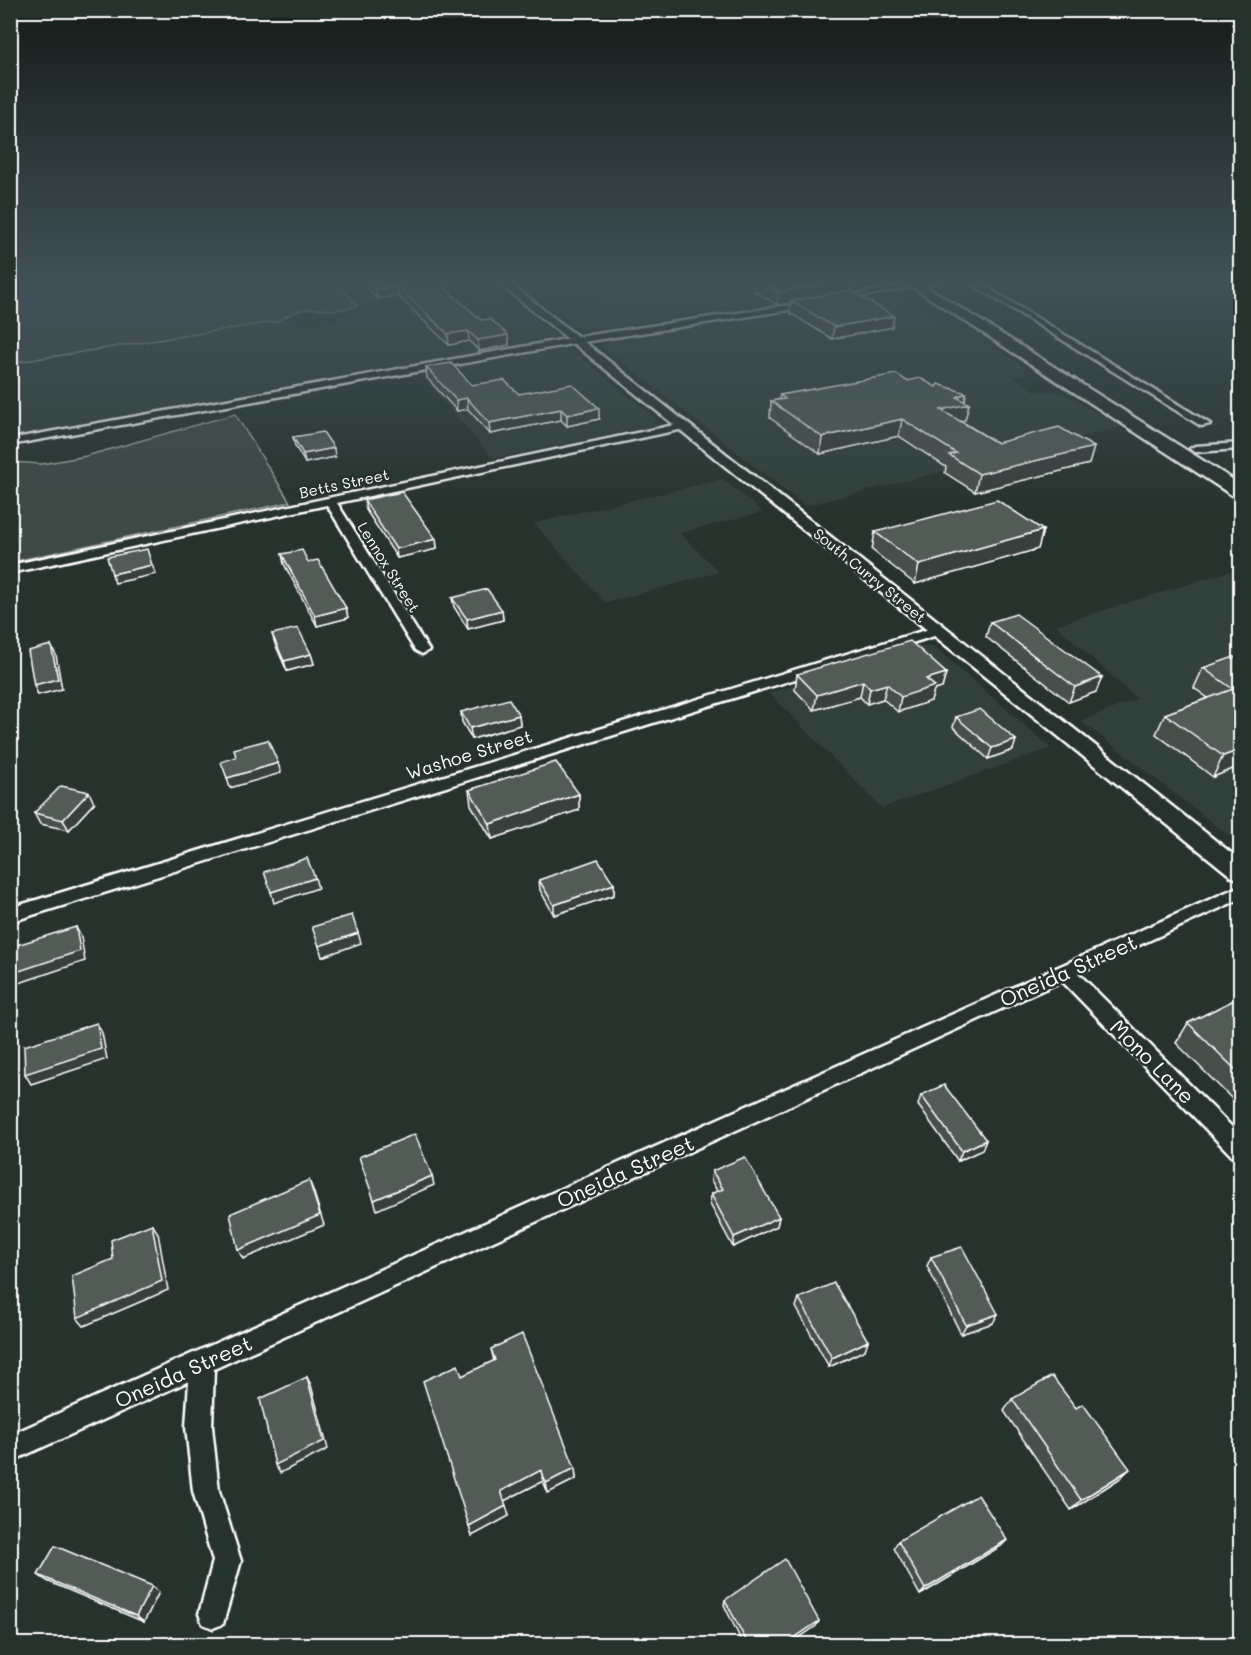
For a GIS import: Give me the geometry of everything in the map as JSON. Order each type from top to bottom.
[{"type":"main road","points":[[1038,357],[1240,492]]},
{"type":"main road","points":[[1048,357],[1240,478]]},
{"type":"main road","points":[[1173,449],[1195,449]]},
{"type":"street","points":[[10,442],[481,357]]},
{"type":"street","name":"South Curry Street","points":[[598,357],[1240,871]]},
{"type":"street","points":[[1096,357],[1205,424]]},
{"type":"street","name":"Betts Street","points":[[10,569],[684,426]]},
{"type":"street","points":[[1195,449],[1240,446]]},
{"type":"street","name":"Lennox Street","points":[[330,501],[423,650]]},
{"type":"street","name":"Washoe Street","points":[[10,915],[939,630]]},
{"type":"street","name":"Oneida Street","points":[[10,1449],[1240,892]]},
{"type":"street","name":"Mono Lane","points":[[1065,972],[1240,1149]]},
{"type":"street","points":[[202,1362],[199,1427],[206,1491],[227,1561],[213,1614]]},
{"type":"shaded area","points":[[11,357],[48,357],[11,363]]},
{"type":"shaded area","points":[[48,357],[460,357],[11,436],[11,363]]},
{"type":"shaded area","points":[[504,357],[582,357],[657,420],[650,427],[493,459],[419,373]]},
{"type":"shaded area","points":[[616,357],[1009,357],[1024,367],[1026,373],[1014,377],[1035,391],[1056,391],[1066,394],[1121,427],[805,506]]},
{"type":"shaded area","points":[[235,414],[290,502],[11,562],[11,462],[42,464],[86,456]]},
{"type":"shaded area","points":[[723,479],[763,512],[680,533],[719,572],[605,603],[534,523]]},
{"type":"shaded area","points":[[1240,568],[1240,844],[1081,721],[1137,699],[1056,625]]},
{"type":"shaded area","points":[[920,646],[934,647],[1051,748],[882,808],[769,693]]},
{"type":"building","points":[[451,363],[472,385],[504,380],[519,394],[572,384],[599,408],[567,415],[561,409],[489,423],[467,398],[456,400],[426,367]]},
{"type":"building","points":[[896,374],[907,381],[920,378],[936,387],[938,384],[966,393],[957,397],[969,404],[941,410],[997,443],[1059,427],[1094,447],[979,474],[949,455],[956,453],[902,419],[822,437],[771,401],[785,399],[780,395]]},
{"type":"building","points":[[323,432],[334,448],[303,454],[293,437]]},
{"type":"building","points":[[402,492],[436,539],[396,549],[364,500]]},
{"type":"building","points":[[997,500],[1043,530],[919,565],[875,532]]},
{"type":"building","points":[[147,549],[152,565],[112,574],[107,557]]},
{"type":"building","points":[[302,550],[308,562],[318,560],[346,608],[315,616],[282,554]]},
{"type":"building","points":[[487,589],[502,610],[467,619],[452,598]]},
{"type":"building","points":[[1016,614],[1102,677],[1075,687],[990,622]]},
{"type":"building","points":[[298,628],[311,654],[284,661],[272,634]]},
{"type":"building","points":[[910,641],[946,673],[926,679],[935,686],[901,697],[887,684],[870,689],[863,681],[817,695],[797,674]]},
{"type":"building","points":[[51,645],[58,679],[34,685],[28,651]]},
{"type":"building","points":[[1234,657],[1240,661],[1240,750],[1223,756],[1165,714],[1233,689],[1203,668]]},
{"type":"building","points":[[509,699],[519,715],[470,728],[461,712]]},
{"type":"building","points":[[980,709],[1016,740],[992,748],[956,717]]},
{"type":"building","points":[[268,740],[278,763],[227,778],[221,762],[236,757],[234,749]]},
{"type":"building","points":[[556,762],[579,794],[490,824],[469,790]]},
{"type":"building","points":[[61,786],[89,792],[63,820],[34,813]]},
{"type":"building","points":[[307,858],[315,878],[271,892],[264,872]]},
{"type":"building","points":[[598,859],[614,884],[554,905],[539,880]]},
{"type":"building","points":[[352,915],[358,933],[319,946],[312,927]]},
{"type":"building","points":[[76,927],[80,951],[13,973],[10,947]]},
{"type":"building","points":[[1240,997],[1240,1074],[1188,1023]]},
{"type":"building","points":[[97,1023],[101,1049],[25,1074],[24,1046]]},
{"type":"building","points":[[944,1085],[986,1140],[962,1151],[921,1095]]},
{"type":"building","points":[[415,1134],[432,1176],[374,1200],[359,1157]]},
{"type":"building","points":[[745,1157],[779,1217],[734,1237],[711,1194],[723,1189],[712,1171]]},
{"type":"building","points":[[309,1180],[320,1215],[238,1250],[230,1214]]},
{"type":"building","points":[[152,1224],[162,1281],[77,1318],[72,1276],[113,1259],[111,1240]]},
{"type":"building","points":[[962,1247],[998,1314],[966,1325],[931,1257]]},
{"type":"building","points":[[834,1283],[868,1341],[832,1358],[799,1298]]},
{"type":"building","points":[[522,1334],[575,1468],[546,1483],[541,1470],[501,1491],[506,1506],[469,1526],[423,1381],[458,1365],[462,1376],[495,1360],[491,1349]]},
{"type":"building","points":[[1052,1376],[1076,1408],[1083,1404],[1130,1469],[1081,1500],[1012,1399]]},
{"type":"building","points":[[307,1377],[324,1441],[275,1465],[260,1399]]},
{"type":"building","points":[[978,1495],[1007,1540],[925,1589],[898,1541]]},
{"type":"building","points":[[55,1546],[152,1586],[136,1616],[38,1575]]},
{"type":"building","points":[[785,1559],[819,1621],[785,1644],[748,1644],[725,1600]]}]
